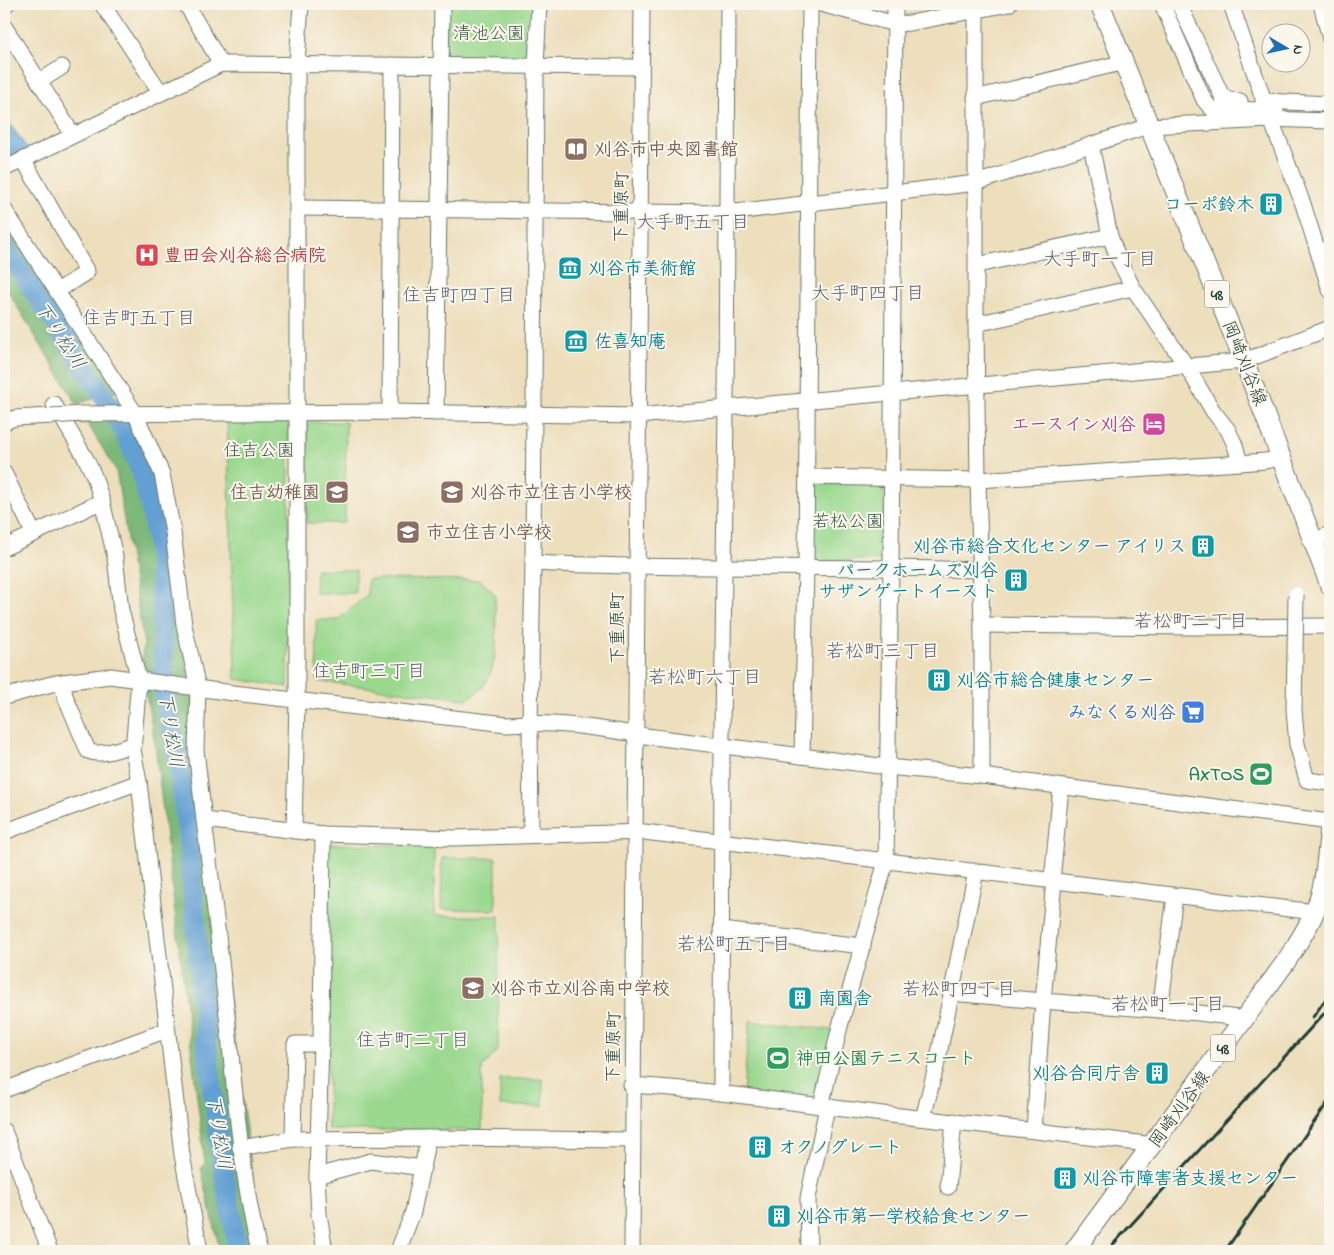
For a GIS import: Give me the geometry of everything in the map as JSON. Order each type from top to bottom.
[{"type":"main road","name":"岡崎刈谷線","points":[[1100,4],[1125,62],[1148,126],[1282,458],[1322,538],[1330,585]]},
{"type":"main road","name":"岡崎刈谷線","points":[[1074,1251],[1285,963],[1315,912],[1322,885],[1330,826]]},
{"type":"street","points":[[102,4],[161,93]]},
{"type":"street","points":[[186,4],[221,64]]},
{"type":"street","points":[[294,831],[297,700],[297,64],[301,4]]},
{"type":"street","points":[[436,413],[442,4]]},
{"type":"street","points":[[531,835],[530,723],[533,563],[536,67],[539,4]]},
{"type":"street","name":"下重原町","points":[[632,1251],[631,1085],[642,4]]},
{"type":"street","points":[[721,1092],[728,4]]},
{"type":"street","points":[[802,756],[806,567],[810,4]]},
{"type":"street","points":[[821,4],[895,24],[910,23],[1009,4]]},
{"type":"street","points":[[809,1251],[808,1198],[824,1106],[862,946],[886,861],[892,478],[895,4]]},
{"type":"street","points":[[1162,4],[1204,100],[1213,111],[1225,116],[1267,110]]},
{"type":"street","points":[[1169,4],[1212,98],[1219,104],[1228,108],[1330,112]]},
{"type":"street","points":[[1179,4],[1222,96],[1267,110],[1330,121]]},
{"type":"street","points":[[1231,4],[1267,110],[1303,204],[1330,290]]},
{"type":"street","points":[[1321,4],[1330,39]]},
{"type":"street","points":[[976,9],[976,324],[982,625],[982,776]]},
{"type":"street","points":[[4,26],[73,135]]},
{"type":"street","points":[[975,98],[1125,62]]},
{"type":"street","points":[[4,169],[221,64],[642,67]]},
{"type":"street","points":[[390,412],[392,65]]},
{"type":"street","points":[[40,82],[62,66]]},
{"type":"street","points":[[298,208],[726,213],[976,182],[1148,126],[1267,110],[1330,104]]},
{"type":"street","points":[[1091,145],[1110,236],[1118,258],[1133,288],[1213,411],[1228,430],[1240,463]]},
{"type":"street","points":[[23,159],[87,272],[57,291]]},
{"type":"street","points":[[4,209],[57,291],[131,413],[162,474],[173,532],[184,625],[198,688],[196,750],[227,1013],[240,1148],[249,1209],[258,1251]]},
{"type":"street","points":[[977,265],[1110,236]]},
{"type":"street","points":[[976,324],[1133,288]]},
{"type":"street","points":[[4,422],[53,410],[131,413],[296,414],[390,412],[638,416],[1244,361],[1330,328]]},
{"type":"street","points":[[53,410],[86,459],[94,476],[102,502],[114,557],[121,610],[142,680],[133,745],[139,782],[182,1156],[200,1251]]},
{"type":"street","points":[[806,477],[978,480],[1240,463],[1282,458]]},
{"type":"street","points":[[4,473],[34,534]]},
{"type":"street","points":[[4,548],[102,502]]},
{"type":"street","points":[[533,563],[636,567],[891,567],[981,570]]},
{"type":"street","points":[[1296,595],[1294,710],[1296,744],[1307,780],[1330,783]]},
{"type":"street","points":[[982,625],[1330,626]]},
{"type":"street","points":[[4,697],[63,682],[110,676],[507,724],[530,723],[624,731],[722,746],[887,767],[982,776],[1330,822]]},
{"type":"street","points":[[63,682],[65,696],[88,751],[93,753],[120,750],[133,745]]},
{"type":"street","points":[[4,832],[139,782]]},
{"type":"street","points":[[1034,1130],[1061,787]]},
{"type":"street","points":[[204,820],[323,834],[454,838],[644,832],[1315,912]]},
{"type":"street","points":[[323,834],[321,1044],[317,1176],[319,1214],[324,1251]]},
{"type":"street","points":[[923,1118],[938,1059],[976,871]]},
{"type":"street","points":[[1160,1010],[1175,896]]},
{"type":"street","points":[[721,930],[862,946]]},
{"type":"street","points":[[951,993],[1199,1013],[1244,1019]]},
{"type":"street","points":[[4,1090],[167,1030]]},
{"type":"street","points":[[293,1139],[295,1044],[321,1044]]},
{"type":"street","points":[[631,1085],[721,1092],[954,1122],[1153,1144]]},
{"type":"street","points":[[948,1188],[954,1122]]},
{"type":"street","points":[[4,1131],[50,1251]]},
{"type":"street","points":[[240,1148],[293,1139],[319,1138],[632,1140]]},
{"type":"street","points":[[398,1251],[413,1212],[428,1138]]},
{"type":"street","points":[[317,1176],[372,1161],[423,1168]]},
{"type":"green space","name":"清池公園","points":[[447,4],[532,4],[531,61],[445,61]]},
{"type":"green space","points":[[4,196],[121,390],[77,404],[4,285]]},
{"type":"green space","points":[[135,413],[162,474],[196,679],[140,670],[144,645],[116,470],[87,423],[75,423]]},
{"type":"green space","name":"住吉公園","points":[[227,418],[289,419],[288,687],[236,679],[235,675]]},
{"type":"green space","points":[[307,422],[346,422],[345,523],[307,523]]},
{"type":"green space","name":"若松公園","points":[[812,481],[884,481],[884,560],[811,560]]},
{"type":"green space","points":[[316,569],[356,570],[355,593],[315,593]]},
{"type":"green space","points":[[368,579],[480,580],[495,594],[495,658],[487,681],[479,691],[466,699],[317,681],[316,620],[338,620],[367,595]]},
{"type":"green space","points":[[145,687],[197,698],[196,750],[262,1251],[220,1251],[201,1168],[205,1164],[155,744]]},
{"type":"green space","points":[[328,844],[434,846],[434,916],[499,916],[498,1050],[482,1068],[482,1130],[328,1130]]},
{"type":"green space","points":[[442,858],[496,858],[496,910],[441,909]]},
{"type":"green space","name":"神田公園テニスコート","points":[[750,1021],[834,1030],[815,1101],[743,1092]]},
{"type":"green space","points":[[500,1079],[543,1079],[543,1106],[500,1106]]},
{"type":"water","points":[[6,118],[30,152],[10,161],[4,151],[4,119]]},
{"type":"waterway","name":"下り松川","points":[[4,246],[105,398],[125,433],[141,471],[150,506],[157,543],[160,577],[165,699],[176,745],[187,830],[206,1041],[224,1175],[238,1251]]},
{"type":"railway","points":[[1313,1017],[1330,993]]},
{"type":"railway","points":[[1107,1251],[1330,1007]]},
{"type":"railway","points":[[1225,1251],[1330,1099]]},
{"type":"place","name":"刈谷市中央図書館","points":[[576,149]]},
{"type":"place","name":"コーポ鈴木","points":[[1271,204]]},
{"type":"place","name":"豊田会刈谷総合病院","points":[[147,255]]},
{"type":"place","name":"刈谷市美術館","points":[[570,268]]},
{"type":"place","name":"佐喜知庵","points":[[576,341]]},
{"type":"place","name":"エースイン刈谷","points":[[1154,424]]},
{"type":"place","name":"住吉幼稚園","points":[[337,492]]},
{"type":"place","name":"刈谷市立住吉小学校","points":[[452,492]]},
{"type":"place","name":"市立住吉小学校","points":[[408,532]]},
{"type":"place","name":"刈谷市総合文化センター アイリス","points":[[1203,546]]},
{"type":"place","name":"パークホームズ刈谷 サザンゲートイースト","points":[[1016,580]]},
{"type":"place","name":"刈谷市総合健康センター","points":[[939,680]]},
{"type":"place","name":"みなくる刈谷","points":[[1193,712]]},
{"type":"place","name":"AXTOS","points":[[1261,774]]},
{"type":"place","name":"刈谷市立刈谷南中学校","points":[[473,988]]},
{"type":"place","name":"南園舎","points":[[800,998]]},
{"type":"place","name":"神田公園テニスコート","points":[[778,1058]]},
{"type":"place","name":"刈谷合同庁舎","points":[[1157,1073]]},
{"type":"place","name":"オクノグレート","points":[[760,1147]]},
{"type":"place","name":"刈谷市障害者支援センター","points":[[1065,1178]]},
{"type":"place","name":"刈谷市第一学校給食センター","points":[[779,1216]]},
{"type":"district","name":"大手町五丁目","points":[[693,221]]},
{"type":"district","name":"大手町一丁目","points":[[1100,258]]},
{"type":"district","name":"大手町四丁目","points":[[868,292]]},
{"type":"district","name":"住吉町四丁目","points":[[459,294]]},
{"type":"district","name":"住吉町五丁目","points":[[139,317]]},
{"type":"district","name":"若松町二丁目","points":[[1191,620]]},
{"type":"district","name":"若松町三丁目","points":[[883,650]]},
{"type":"district","name":"住吉町三丁目","points":[[369,670]]},
{"type":"district","name":"若松町六丁目","points":[[705,676]]},
{"type":"district","name":"若松町五丁目","points":[[734,943]]},
{"type":"district","name":"若松町四丁目","points":[[959,988]]},
{"type":"district","name":"若松町一丁目","points":[[1168,1003]]},
{"type":"district","name":"住吉町二丁目","points":[[413,1039]]}]
